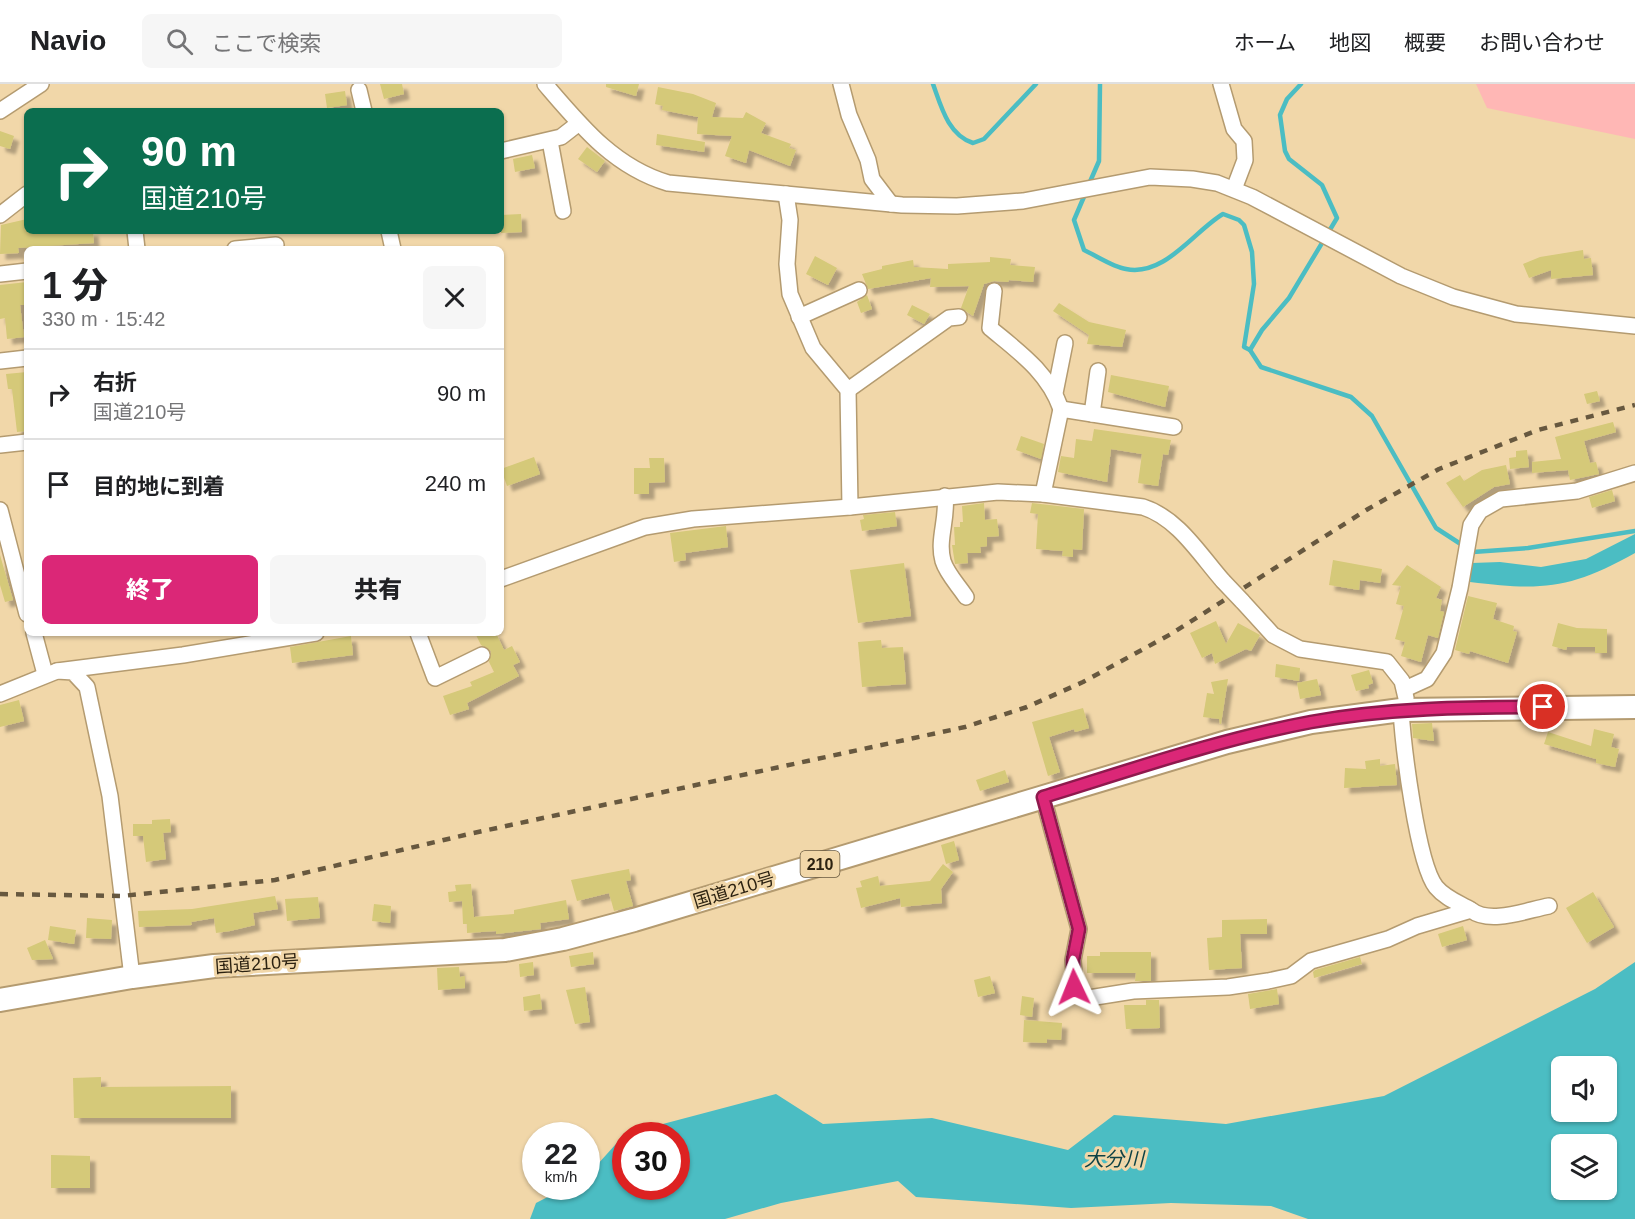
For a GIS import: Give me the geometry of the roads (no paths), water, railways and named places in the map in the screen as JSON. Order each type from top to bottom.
[{"type":"highway","name":"国道210号","points":[[0,1000],[132,977],[214,966],[358,957],[462,954],[522,948],[605,928],[1253,735],[1404,703],[1635,707]]},
{"type":"street","points":[[0,111],[41,84]]},
{"type":"street","points":[[545,84],[579,123],[612,155],[652,178],[688,186],[891,204],[957,206],[1023,201],[1138,178],[1184,178],[1234,189],[1401,276],[1453,297],[1516,314],[1635,326]]},
{"type":"street","points":[[841,84],[849,115],[868,160],[872,179],[891,204]]},
{"type":"street","points":[[1221,84],[1234,129],[1244,141],[1245,160],[1234,189]]},
{"type":"street","points":[[359,90],[363,108]]},
{"type":"street","points":[[504,150],[561,137],[579,123]]},
{"type":"street","points":[[550,141],[563,212]]},
{"type":"street","points":[[786,194],[790,220],[787,282],[799,317],[819,358],[848,390],[850,507]]},
{"type":"street","points":[[0,215],[24,196]]},
{"type":"street","points":[[253,246],[276,242]]},
{"type":"street","points":[[0,274],[24,272]]},
{"type":"street","points":[[799,317],[859,290]]},
{"type":"street","points":[[994,291],[990,328],[1035,365],[1055,393],[1061,409],[1043,494]]},
{"type":"street","points":[[848,390],[949,318],[959,317]]},
{"type":"street","points":[[1055,393],[1065,343]]},
{"type":"street","points":[[0,361],[24,358]]},
{"type":"street","points":[[1092,414],[1098,371]]},
{"type":"street","points":[[1061,409],[1174,427]]},
{"type":"street","points":[[0,445],[24,442]]},
{"type":"street","points":[[1404,703],[1440,662],[1461,588],[1471,525],[1480,511],[1501,499],[1577,491],[1635,473]]},
{"type":"street","points":[[504,578],[603,542],[670,522],[998,492],[1043,494],[1143,507],[1160,513],[1172,523],[1259,622],[1284,641],[1310,652],[1387,662],[1398,674],[1404,703],[1414,805],[1428,871],[1436,887],[1445,896],[1484,917],[1549,906]]},
{"type":"street","points":[[945,496],[947,514],[941,547],[944,563],[966,597]]},
{"type":"street","points":[[0,510],[24,602]]},
{"type":"street","points":[[35,636],[51,673]]},
{"type":"street","points":[[0,694],[51,673],[298,636]]},
{"type":"street","points":[[419,636],[435,678],[482,655]]},
{"type":"street","points":[[51,673],[73,672],[87,687],[110,796],[132,977]]},
{"type":"street","points":[[1043,797],[1079,929],[1073,966],[1074,987],[1082,997],[1172,988],[1228,987],[1268,981],[1295,973],[1311,961],[1388,939],[1417,926],[1471,910]]},
{"type":"water","points":[[1635,534],[1635,553],[1574,580],[1537,586],[1470,582],[1472,563],[1500,562],[1541,567],[1586,559]]},
{"type":"water","name":"大分川","points":[[1635,962],[1635,1219],[1308,1219],[1271,1206],[1171,1203],[1071,1208],[916,1197],[898,1181],[781,1203],[725,1219],[530,1219],[536,1203],[542,1200],[600,1200],[600,1162],[612,1148],[612,1200],[690,1200],[690,1122],[670,1122],[776,1094],[823,1124],[932,1118],[1068,1150],[1114,1115],[1226,1124],[1384,1096],[1595,989]]},
{"type":"waterway","points":[[933,84],[951,127],[957,134],[973,143],[984,139],[1036,84]]},
{"type":"waterway","points":[[1089,184],[1099,161],[1100,84]]},
{"type":"waterway","points":[[1250,350],[1262,330],[1289,298],[1337,218],[1322,185],[1289,159],[1285,151],[1280,115],[1287,99],[1301,84]]},
{"type":"waterway","points":[[1086,192],[1074,220],[1084,250],[1110,264],[1126,269],[1140,270],[1166,260],[1223,214],[1239,220],[1244,225],[1252,252],[1254,284],[1244,347],[1250,350],[1261,367],[1351,397],[1372,416],[1436,528],[1473,552],[1528,548],[1635,531]]},
{"type":"railway","points":[[0,894],[122,896],[275,880],[469,834],[965,727],[1027,707],[1083,682],[1171,634],[1368,509],[1439,469],[1538,430],[1635,405]]}]
